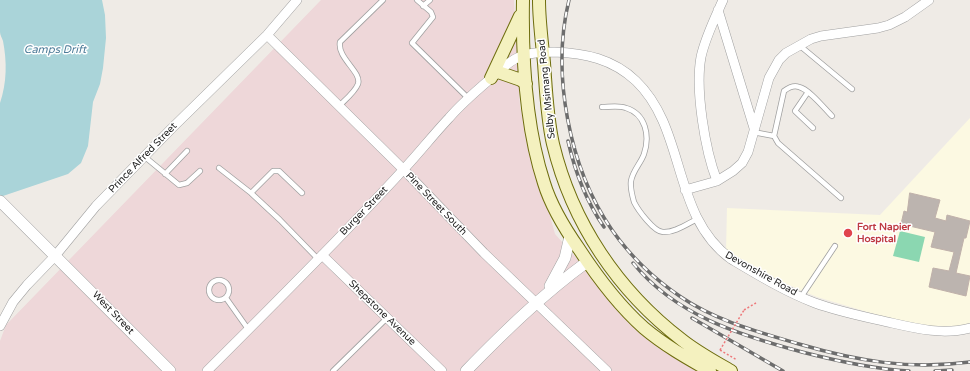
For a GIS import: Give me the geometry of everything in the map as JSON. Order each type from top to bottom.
[{"type":"main road","name":"Selby Msimang Road","points":[[539,0],[548,117],[553,143],[565,185],[585,230],[613,272],[638,301],[658,321],[683,341],[728,370]]},
{"type":"main road","name":"Selby Msimang Road","points":[[523,5],[524,55],[528,108],[544,183],[554,208],[570,236],[597,277],[622,306],[645,329],[681,355],[710,371]]},
{"type":"main road","points":[[523,5],[514,32],[500,56],[495,75],[521,80],[526,84]]},
{"type":"street","name":"Prince Alfred Street","points":[[0,326],[13,302],[55,256],[96,206],[267,35],[297,0]]},
{"type":"street","points":[[717,181],[711,165],[706,140],[700,81],[701,57],[704,45],[723,0]]},
{"type":"street","points":[[685,190],[717,181],[733,171],[742,163],[748,152],[769,78],[774,68],[786,53],[811,39],[821,36],[878,28],[890,24],[905,17],[929,0]]},
{"type":"street","points":[[718,10],[754,130]]},
{"type":"street","name":"Pine Street South","points":[[267,35],[404,170],[484,253],[540,299],[607,371]]},
{"type":"street","name":"Devonshire Road","points":[[524,55],[543,52],[589,55],[618,67],[637,82],[649,95],[663,120],[685,190],[697,219],[721,252],[743,266],[801,297],[833,309],[914,328],[948,331],[970,328]]},
{"type":"street","name":"Burger Street","points":[[207,371],[404,170],[450,116],[468,98],[507,63],[524,55]]},
{"type":"street","name":"West Street","points":[[0,201],[170,371]]},
{"type":"street","points":[[540,299],[556,277],[566,258],[570,236]]},
{"type":"street","name":"Shepstone Avenue","points":[[320,257],[442,371]]},
{"type":"street","points":[[466,371],[540,299],[569,274],[587,262]]},
{"type":"lane","points":[[339,106],[358,85],[359,80],[340,52],[340,42],[383,0]]},
{"type":"lane","points":[[417,0],[433,14],[433,17],[412,43],[468,98]]},
{"type":"lane","points":[[424,6],[430,0]]},
{"type":"lane","points":[[799,45],[852,89]]},
{"type":"lane","points":[[832,116],[808,92],[799,86],[788,88],[784,91],[774,136],[778,143],[841,198]]},
{"type":"lane","points":[[808,92],[795,111],[813,128]]},
{"type":"lane","points":[[602,107],[625,107],[632,110],[640,117],[646,128],[646,146],[644,156],[632,175],[631,190],[635,203],[653,228],[660,232],[669,232],[697,219]]},
{"type":"lane","points":[[754,130],[774,136]]},
{"type":"lane","points":[[165,174],[187,152]]},
{"type":"lane","points":[[145,156],[177,184],[182,185],[187,183],[200,171]]},
{"type":"lane","points":[[219,168],[251,193],[320,257]]},
{"type":"lane","points":[[251,193],[273,171],[276,170],[279,171],[302,193]]},
{"type":"lane","points":[[801,297],[835,246]]},
{"type":"lane","points":[[218,279],[224,281],[228,286],[229,292],[226,298],[220,300],[213,299],[209,294],[208,287],[212,282],[218,279]]},
{"type":"lane","points":[[226,298],[248,329]]},
{"type":"lane","points":[[333,371],[387,318]]},
{"type":"path","points":[[737,360],[720,350],[744,310],[756,303]]},
{"type":"shaded area","points":[[321,0],[514,0],[520,107],[555,234],[635,323],[699,371],[0,371],[0,341],[6,325]]},
{"type":"shaded area","name":"Fort Napier Hospital","points":[[970,118],[970,326],[932,329],[884,317],[817,297],[784,283],[726,251],[727,208],[880,215]]},
{"type":"green space","points":[[900,231],[925,237],[919,262],[893,256]]},
{"type":"water","name":"Camps Drift","points":[[0,0],[102,0],[105,15],[106,38],[100,84],[93,102],[88,146],[81,163],[68,174],[0,197],[0,103],[4,87],[6,64],[3,41],[0,33]]},
{"type":"building","points":[[910,193],[940,200],[935,218],[946,221],[947,215],[970,221],[966,238],[964,238],[956,273],[970,276],[966,296],[929,287],[933,268],[949,271],[954,252],[931,247],[935,232],[901,224],[904,211],[907,212]]},
{"type":"railway","points":[[569,0],[564,28],[562,58],[563,89],[575,149],[585,178],[597,205],[612,230],[627,249],[652,275],[681,297],[709,313],[738,325],[799,344],[842,355],[884,362],[926,365],[970,362]]},
{"type":"railway","points":[[568,141],[582,186],[604,227]]},
{"type":"railway","points":[[633,263],[650,281],[688,310],[732,330],[802,352],[855,364],[909,371]]},
{"type":"railway","points":[[692,318],[783,371]]},
{"type":"railway","points":[[935,371],[952,370]]},
{"type":"place","name":"Fort Napier Hospital","points":[[848,233]]}]
